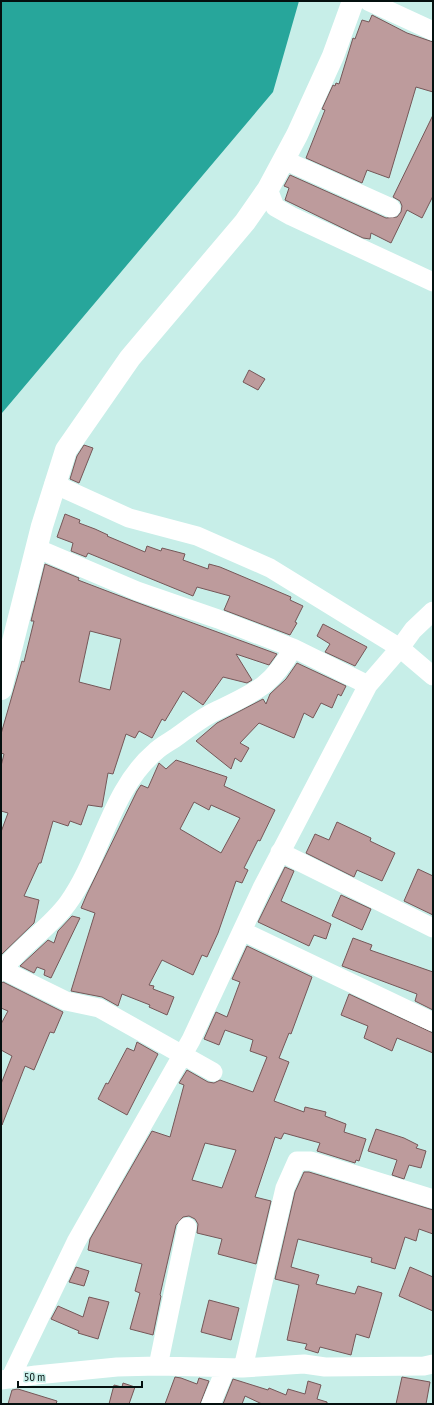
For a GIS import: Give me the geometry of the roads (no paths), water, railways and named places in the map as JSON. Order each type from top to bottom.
[{"type":"main road","points":[[1,688],[36,548],[54,484],[66,450],[130,358],[245,222],[268,189],[297,135],[333,56],[353,1]]},
{"type":"street","points":[[368,1],[433,30]]},
{"type":"street","points":[[284,160],[391,208]]},
{"type":"street","points":[[268,189],[275,207],[290,216],[433,282]]},
{"type":"street","points":[[54,484],[130,518],[197,536],[270,568],[400,648],[433,676]]},
{"type":"street","points":[[36,548],[137,591],[218,619],[293,648],[368,685]]},
{"type":"street","points":[[6,1380],[76,1242],[183,1054],[280,852],[368,685],[400,648],[412,630],[433,611]]},
{"type":"street","points":[[213,1072],[99,1008],[66,1001],[2,971],[68,903],[120,800],[143,764],[155,751],[195,723],[218,710],[235,703],[261,687],[275,675],[293,648]]},
{"type":"street","points":[[280,852],[433,928]]},
{"type":"street","points":[[242,931],[433,1022]]},
{"type":"street","points":[[211,1404],[234,1368],[285,1188],[297,1161],[311,1161],[433,1199]]},
{"type":"street","points":[[158,1366],[187,1227]]},
{"type":"street","points":[[6,1380],[36,1375],[117,1367],[158,1366],[234,1368],[304,1364],[325,1367],[424,1366],[433,1364]]},
{"type":"water","points":[[1,1],[299,1],[273,92],[2,413],[1,418]]}]
